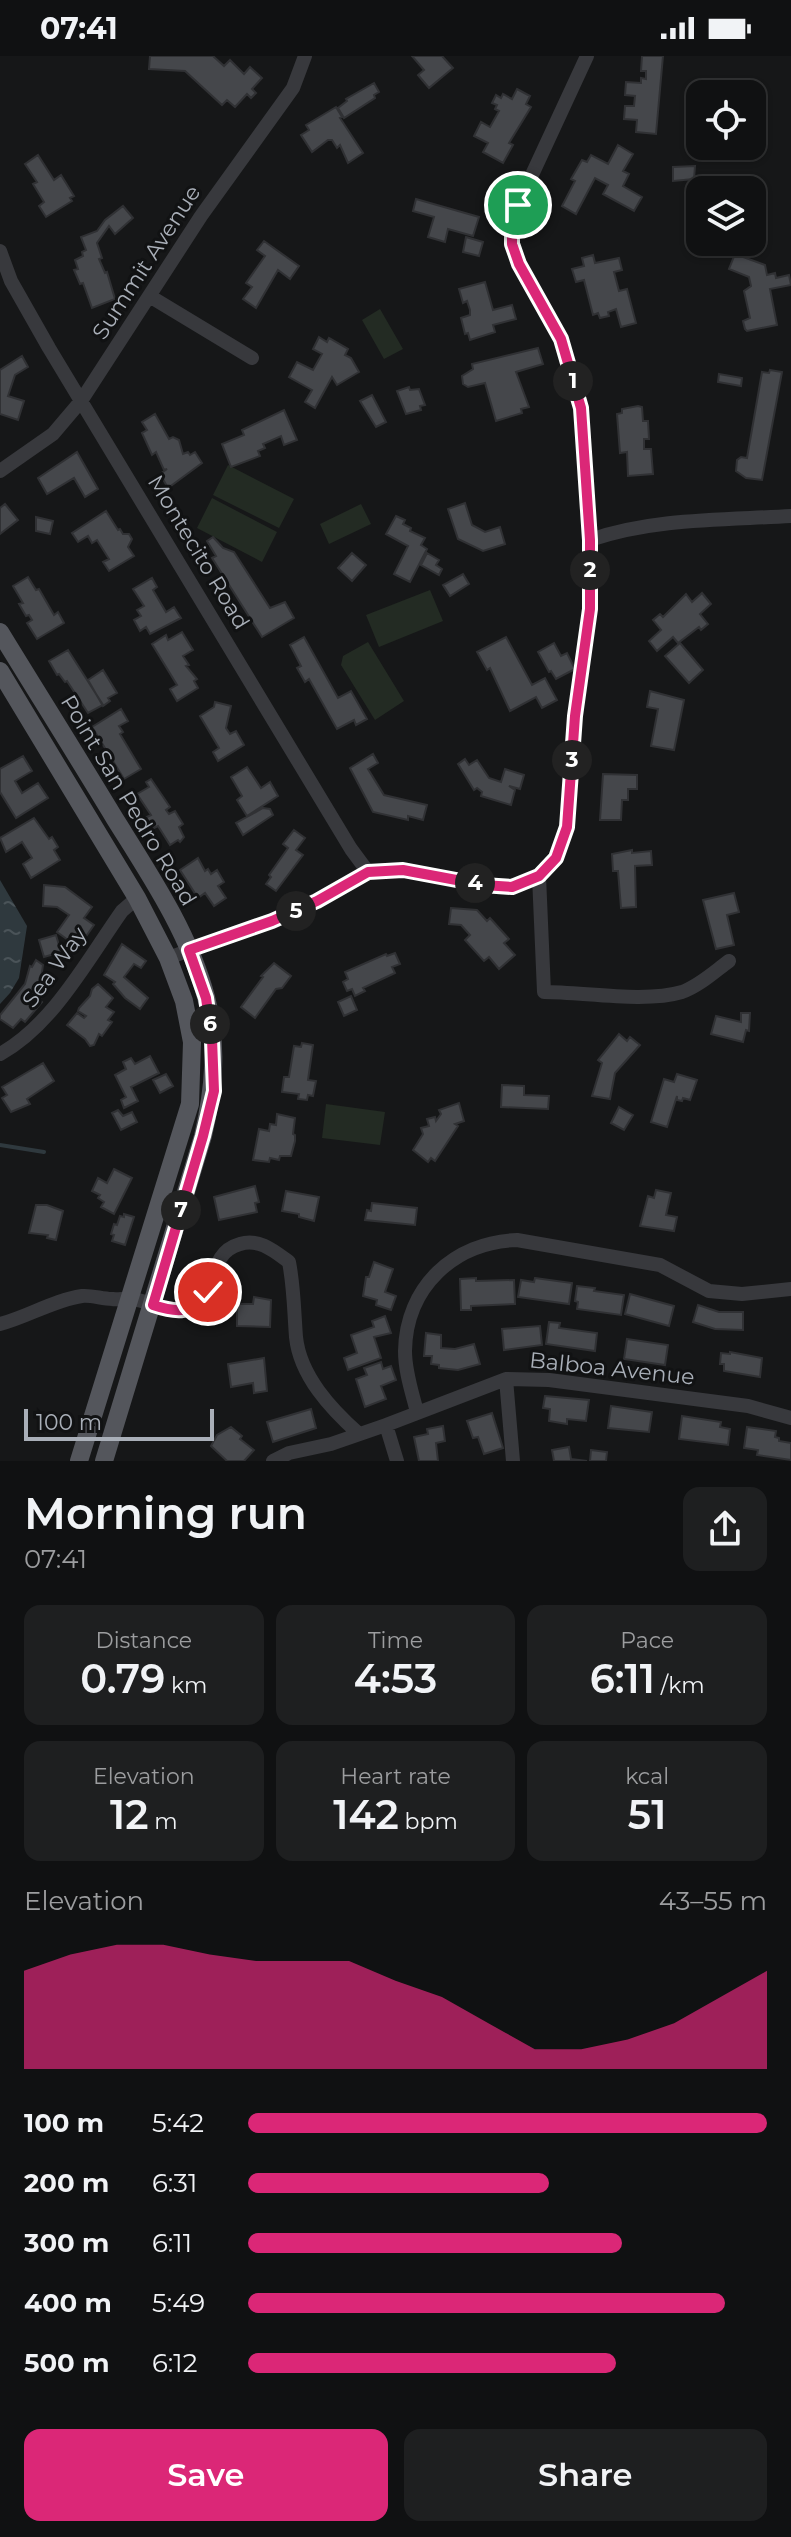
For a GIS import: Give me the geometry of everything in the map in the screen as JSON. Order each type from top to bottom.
[{"type":"main road","name":"Point San Pedro Road","points":[[0,632],[155,884],[189,950],[206,998],[212,1039],[214,1091],[203,1136],[104,1461]]},
{"type":"main road","name":"Point San Pedro Road","points":[[0,671],[137,898],[168,958],[184,1001],[192,1042],[190,1104],[79,1461]]},
{"type":"street","name":"Summit Avenue","points":[[0,471],[53,434],[81,401],[201,216],[293,88],[305,56]]},
{"type":"street","points":[[168,958],[272,921],[317,901],[368,872],[403,870],[483,885],[512,887],[539,876],[556,858],[567,827],[575,716],[590,609],[590,540],[581,408],[561,339],[519,264],[512,244],[512,223],[587,56]]},
{"type":"street","name":"Montecito Road","points":[[0,251],[11,281],[81,401],[351,849],[368,872]]},
{"type":"street","points":[[151,297],[252,358]]},
{"type":"street","points":[[590,540],[674,524],[791,516]]},
{"type":"street","points":[[539,876],[544,992],[657,996],[682,992],[729,961]]},
{"type":"street","name":"Sea Way","points":[[0,1054],[23,1040],[40,1024],[122,911],[137,898]]},
{"type":"street","points":[[417,1412],[405,1351],[411,1315],[429,1283],[443,1266],[469,1249],[497,1241],[517,1240],[660,1265],[709,1291],[742,1294],[791,1289]]},
{"type":"street","points":[[0,1324],[81,1296],[109,1300],[131,1298],[170,1311],[199,1305],[208,1292],[216,1263],[223,1252],[250,1241],[270,1248],[289,1262],[295,1290],[296,1338],[300,1357],[310,1377],[338,1415],[359,1434]]},
{"type":"street","points":[[506,1379],[513,1461]]},
{"type":"street","name":"Balboa Avenue","points":[[273,1461],[289,1453],[331,1444],[386,1425],[506,1379],[549,1380],[748,1406],[791,1418]]},
{"type":"street","points":[[386,1425],[397,1461]]},
{"type":"shaded area","points":[[380,309],[403,349],[384,359],[362,320]]},
{"type":"shaded area","points":[[228,465],[294,499],[279,528],[213,495]]},
{"type":"shaded area","points":[[212,498],[277,532],[262,562],[197,528]]},
{"type":"shaded area","points":[[361,504],[371,524],[329,544],[320,524]]},
{"type":"shaded area","points":[[430,590],[443,621],[379,647],[366,615]]},
{"type":"shaded area","points":[[368,642],[404,701],[375,720],[341,665],[343,656]]},
{"type":"shaded area","points":[[326,1104],[385,1112],[380,1145],[322,1138]]},
{"type":"water","points":[[0,880],[27,926],[19,978],[0,1004]]},
{"type":"building","points":[[150,56],[213,56],[224,66],[230,60],[244,74],[250,67],[262,78],[252,89],[256,93],[251,98],[247,94],[235,107],[227,100],[222,105],[185,71],[149,69]]},
{"type":"building","points":[[412,56],[442,56],[453,68],[429,88],[418,75],[424,70]]},
{"type":"building","points":[[642,56],[663,56],[656,134],[636,132],[637,120],[624,119],[625,106],[634,106],[635,96],[625,95],[626,82],[641,83],[641,78],[646,79],[646,71],[641,71]]},
{"type":"building","points":[[374,83],[379,92],[374,95],[375,98],[344,118],[338,108],[346,99]]},
{"type":"building","points":[[517,89],[530,96],[526,104],[531,107],[509,143],[513,145],[503,163],[483,152],[488,143],[474,136],[481,122],[490,127],[499,111],[495,109],[497,105],[492,103],[496,95],[501,98],[503,94],[512,99]]},
{"type":"building","points":[[336,107],[363,153],[348,163],[340,145],[337,148],[332,140],[312,152],[301,135],[309,130],[306,125]]},
{"type":"building","points":[[618,145],[633,154],[623,171],[629,174],[623,186],[642,197],[634,211],[603,194],[608,185],[595,178],[576,214],[562,206],[575,181],[571,179],[582,160],[587,162],[591,155],[608,164]]},
{"type":"building","points":[[38,155],[54,180],[61,175],[74,196],[70,198],[72,201],[46,217],[39,206],[44,202],[33,184],[37,182],[25,164]]},
{"type":"building","points":[[695,166],[694,176],[673,181],[673,167]]},
{"type":"building","points":[[416,199],[479,217],[473,236],[448,229],[445,242],[428,237],[434,217],[413,211]]},
{"type":"building","points":[[123,206],[133,218],[115,234],[109,226],[97,243],[102,258],[99,259],[107,272],[115,299],[92,308],[83,283],[80,284],[74,270],[78,269],[75,260],[83,256],[82,252],[86,250],[81,237],[97,231]]},
{"type":"building","points":[[466,237],[483,242],[479,256],[463,252]]},
{"type":"building","points":[[264,241],[299,266],[290,279],[278,270],[256,308],[243,299],[252,287],[246,283],[265,256],[257,250]]},
{"type":"building","points":[[593,255],[595,263],[619,258],[622,270],[614,272],[619,291],[627,289],[636,323],[621,327],[616,309],[608,312],[609,316],[600,318],[598,313],[593,315],[584,280],[576,282],[572,269],[584,266],[582,258]]},
{"type":"building","points":[[734,256],[740,256],[765,265],[767,275],[775,273],[776,278],[789,275],[791,285],[770,289],[777,325],[745,329],[743,321],[750,318],[744,291],[751,286],[749,277],[729,269]]},
{"type":"building","points":[[485,282],[493,310],[512,305],[516,319],[493,325],[495,332],[470,340],[461,318],[470,315],[470,310],[467,301],[463,303],[459,289]]},
{"type":"building","points":[[319,337],[327,342],[329,338],[348,349],[345,355],[351,358],[359,372],[337,385],[332,377],[315,408],[305,402],[312,390],[289,377],[297,362],[313,370],[322,354],[313,349]]},
{"type":"building","points":[[538,348],[543,364],[516,372],[529,407],[521,409],[522,413],[496,421],[485,383],[468,387],[463,384],[462,376],[473,369],[472,364]]},
{"type":"building","points":[[22,356],[28,367],[15,375],[8,396],[24,401],[18,420],[0,414],[0,370]]},
{"type":"building","points":[[770,370],[782,372],[762,480],[746,478],[736,471],[737,460],[747,458],[762,372],[769,373]]},
{"type":"building","points":[[719,374],[742,378],[741,386],[718,382]]},
{"type":"building","points":[[409,387],[410,390],[419,389],[425,405],[420,406],[421,410],[406,414],[397,391]]},
{"type":"building","points":[[372,395],[386,422],[376,427],[360,401]]},
{"type":"building","points":[[642,407],[643,421],[648,421],[649,439],[644,439],[644,449],[651,449],[653,474],[628,476],[627,452],[620,453],[617,414],[622,413],[622,409]]},
{"type":"building","points":[[284,410],[297,440],[284,445],[281,436],[263,444],[265,448],[258,451],[260,456],[231,467],[222,444],[244,435],[242,430]]},
{"type":"building","points":[[155,414],[169,439],[179,440],[183,454],[195,452],[202,463],[168,488],[160,474],[167,469],[164,470],[156,452],[152,455],[142,433],[147,430],[142,422]]},
{"type":"building","points":[[77,452],[98,489],[85,497],[74,478],[47,494],[38,478]]},
{"type":"building","points":[[465,503],[472,525],[485,532],[500,527],[505,544],[483,551],[458,539],[448,509]]},
{"type":"building","points":[[5,504],[18,520],[0,534],[0,508]]},
{"type":"building","points":[[106,511],[118,530],[129,534],[132,539],[128,547],[134,556],[109,571],[103,562],[109,559],[97,540],[92,543],[88,536],[78,542],[72,533]]},
{"type":"building","points":[[396,516],[405,520],[403,524],[411,528],[410,531],[425,538],[421,545],[427,549],[410,582],[394,574],[408,546],[386,534]]},
{"type":"building","points":[[36,517],[53,521],[50,534],[36,531]]},
{"type":"building","points":[[213,537],[223,548],[234,552],[270,608],[285,602],[294,618],[262,637],[212,558],[216,556],[207,541]]},
{"type":"building","points":[[352,553],[366,565],[352,581],[338,568]]},
{"type":"building","points":[[427,553],[439,560],[436,565],[442,569],[439,575],[421,565]]},
{"type":"building","points":[[463,574],[469,584],[450,596],[443,585]]},
{"type":"building","points":[[28,577],[54,615],[58,612],[64,623],[37,639],[27,623],[32,620],[19,604],[23,603],[13,586]]},
{"type":"building","points":[[152,578],[157,587],[153,590],[166,612],[174,607],[181,618],[150,634],[146,627],[140,631],[134,620],[141,616],[137,610],[144,606],[133,589]]},
{"type":"building","points":[[702,593],[711,604],[700,614],[708,624],[678,643],[673,637],[657,651],[649,641],[661,630],[653,620],[660,614],[663,617],[686,594],[692,602]]},
{"type":"building","points":[[182,632],[193,650],[183,656],[189,665],[186,666],[197,679],[194,681],[198,688],[177,701],[170,689],[177,685],[152,644],[166,635],[168,640]]},
{"type":"building","points":[[304,637],[338,698],[351,691],[367,719],[356,725],[354,720],[337,729],[309,679],[305,682],[297,668],[301,666],[290,645]]},
{"type":"building","points":[[506,637],[532,685],[545,678],[557,700],[542,708],[536,697],[510,711],[490,668],[487,670],[477,652]]},
{"type":"building","points":[[554,643],[561,656],[567,653],[575,669],[556,679],[538,652]]},
{"type":"building","points":[[680,643],[703,670],[689,683],[665,656]]},
{"type":"building","points":[[68,650],[103,705],[88,713],[67,681],[57,675],[49,661]]},
{"type":"building","points":[[103,670],[117,693],[108,698],[110,701],[103,706],[88,680]]},
{"type":"building","points":[[650,691],[684,700],[674,750],[651,746],[658,709],[647,707]]},
{"type":"building","points":[[215,702],[231,706],[226,728],[230,734],[236,731],[244,745],[218,761],[213,752],[219,748],[200,716],[214,707]]},
{"type":"building","points":[[121,709],[128,721],[119,726],[123,732],[120,734],[141,769],[124,779],[92,727]]},
{"type":"building","points":[[373,754],[378,763],[368,769],[384,795],[427,805],[423,820],[373,812],[350,768]]},
{"type":"building","points":[[23,756],[32,771],[15,781],[22,793],[38,783],[48,798],[16,818],[0,792],[0,769]]},
{"type":"building","points":[[465,759],[469,765],[477,760],[489,778],[501,782],[505,769],[524,775],[520,789],[509,786],[515,790],[511,805],[481,796],[482,792],[477,788],[474,790],[458,764]]},
{"type":"building","points":[[247,767],[261,788],[270,782],[278,796],[247,816],[237,800],[242,796],[231,777]]},
{"type":"building","points":[[603,774],[637,775],[637,789],[628,789],[628,800],[622,800],[621,820],[600,820]]},
{"type":"building","points":[[151,779],[170,807],[166,810],[169,814],[175,811],[183,824],[179,827],[184,837],[180,842],[178,840],[170,845],[158,826],[152,829],[145,818],[151,815],[137,794],[149,787],[146,782]]},
{"type":"building","points":[[263,808],[270,809],[273,815],[243,835],[236,823]]},
{"type":"building","points":[[34,818],[49,839],[52,837],[60,860],[31,878],[23,864],[32,858],[22,842],[6,852],[0,838]]},
{"type":"building","points":[[294,830],[305,838],[296,850],[303,855],[276,891],[266,884],[288,848],[283,844]]},
{"type":"building","points":[[632,850],[632,853],[651,851],[652,865],[635,866],[636,907],[621,908],[618,871],[613,871],[612,854]]},
{"type":"building","points":[[198,858],[205,871],[208,869],[211,874],[217,870],[224,882],[218,886],[226,898],[214,906],[205,893],[198,898],[180,870]]},
{"type":"building","points":[[44,885],[65,887],[92,907],[84,918],[94,925],[82,942],[71,934],[68,940],[57,932],[69,915],[57,907],[43,906]]},
{"type":"building","points":[[734,893],[739,912],[727,915],[734,945],[716,949],[703,900]]},
{"type":"building","points":[[451,908],[477,910],[487,921],[490,918],[509,939],[504,943],[515,955],[499,969],[489,957],[484,961],[465,940],[470,935],[461,925],[449,924]]},
{"type":"building","points":[[56,935],[61,952],[44,957],[39,940]]},
{"type":"building","points":[[122,944],[146,961],[141,968],[134,964],[124,977],[148,998],[140,1009],[125,998],[113,984],[115,982],[104,975]]},
{"type":"building","points":[[395,953],[400,964],[392,967],[395,973],[363,988],[365,991],[355,996],[352,989],[347,991],[343,982],[348,979],[345,972]]},
{"type":"building","points":[[36,960],[43,965],[41,979],[48,981],[40,1000],[42,1002],[25,1022],[21,1019],[13,1028],[0,1019],[0,1015],[25,984],[30,966]]},
{"type":"building","points":[[274,963],[291,976],[282,988],[276,989],[255,1018],[241,1007],[261,976]]},
{"type":"building","points":[[98,984],[113,998],[106,1007],[114,1012],[108,1020],[112,1022],[90,1046],[67,1025],[77,1013],[84,1018],[86,1016],[78,1011],[79,1008]]},
{"type":"building","points":[[351,996],[357,1010],[344,1016],[338,1002]]},
{"type":"building","points":[[741,1013],[750,1013],[749,1031],[746,1030],[743,1042],[711,1034],[716,1016],[741,1022]]},
{"type":"building","points":[[619,1034],[627,1041],[630,1037],[640,1045],[615,1073],[610,1099],[592,1096],[602,1063],[598,1060]]},
{"type":"building","points":[[302,1043],[313,1045],[308,1080],[316,1081],[313,1096],[308,1095],[307,1100],[298,1099],[299,1094],[282,1092],[284,1077],[289,1077],[294,1046],[301,1047]]},
{"type":"building","points":[[150,1056],[159,1073],[131,1087],[138,1101],[124,1108],[121,1100],[126,1097],[115,1075],[126,1069],[123,1062],[131,1058],[135,1064]]},
{"type":"building","points":[[43,1063],[54,1081],[27,1099],[30,1104],[11,1112],[2,1098],[7,1095],[2,1087]]},
{"type":"building","points":[[166,1074],[173,1086],[160,1093],[153,1080]]},
{"type":"building","points":[[677,1074],[697,1080],[690,1100],[677,1100],[677,1096],[667,1127],[651,1122],[664,1079],[674,1082]]},
{"type":"building","points":[[502,1085],[524,1086],[524,1095],[549,1096],[548,1109],[501,1107]]},
{"type":"building","points":[[459,1103],[464,1121],[455,1124],[458,1126],[435,1161],[431,1158],[428,1162],[413,1150],[423,1134],[421,1128],[429,1126],[427,1119],[435,1117],[436,1121],[441,1114],[439,1110]]},
{"type":"building","points":[[619,1107],[633,1115],[624,1130],[611,1123]]},
{"type":"building","points":[[118,1110],[123,1116],[132,1112],[137,1122],[121,1130],[112,1113]]},
{"type":"building","points":[[277,1114],[295,1118],[295,1141],[291,1156],[280,1156],[279,1160],[270,1158],[269,1162],[253,1160],[259,1129],[269,1131],[270,1124],[276,1125]]},
{"type":"building","points":[[114,1169],[132,1178],[114,1214],[101,1207],[104,1202],[98,1198],[100,1195],[92,1191],[98,1178],[107,1183]]},
{"type":"building","points":[[255,1186],[259,1202],[255,1203],[257,1212],[219,1220],[214,1197]]},
{"type":"building","points":[[656,1190],[671,1193],[666,1215],[677,1217],[674,1231],[640,1226],[648,1196],[654,1198]]},
{"type":"building","points":[[286,1191],[319,1197],[314,1221],[282,1211]]},
{"type":"building","points":[[372,1203],[417,1208],[415,1225],[365,1220]]},
{"type":"building","points":[[36,1205],[63,1211],[56,1240],[47,1238],[48,1235],[29,1233]]},
{"type":"building","points":[[124,1214],[134,1217],[125,1245],[112,1241],[114,1235],[111,1234],[114,1224],[117,1225]]},
{"type":"building","points":[[374,1262],[393,1269],[385,1292],[396,1296],[391,1310],[376,1305],[377,1300],[363,1296],[366,1277],[369,1277]]},
{"type":"building","points":[[476,1278],[476,1281],[514,1280],[515,1304],[471,1306],[471,1310],[461,1310],[460,1279]]},
{"type":"building","points":[[535,1278],[572,1283],[569,1304],[518,1297],[521,1280],[534,1282]]},
{"type":"building","points":[[577,1286],[624,1295],[621,1315],[577,1309]]},
{"type":"building","points":[[630,1294],[674,1306],[669,1326],[625,1314]]},
{"type":"building","points":[[254,1297],[271,1300],[270,1327],[237,1326],[237,1304],[253,1304]]},
{"type":"building","points":[[698,1305],[719,1312],[743,1312],[743,1330],[715,1329],[693,1322]]},
{"type":"building","points":[[385,1316],[391,1333],[374,1337],[381,1358],[348,1370],[344,1358],[357,1353],[351,1335],[374,1327],[372,1321]]},
{"type":"building","points":[[549,1322],[560,1323],[559,1328],[597,1333],[595,1351],[546,1344]]},
{"type":"building","points":[[540,1326],[542,1345],[504,1350],[502,1329]]},
{"type":"building","points":[[426,1333],[441,1335],[441,1348],[455,1349],[474,1344],[480,1364],[458,1370],[431,1364],[432,1356],[424,1356]]},
{"type":"building","points":[[627,1339],[668,1345],[665,1365],[624,1359]]},
{"type":"building","points":[[721,1353],[762,1358],[760,1377],[724,1371],[724,1364],[720,1364]]},
{"type":"building","points":[[264,1358],[267,1391],[254,1393],[253,1383],[231,1387],[228,1364]]},
{"type":"building","points":[[381,1362],[383,1369],[391,1366],[396,1380],[381,1386],[386,1399],[365,1407],[356,1379],[367,1375],[364,1368]]},
{"type":"building","points":[[545,1396],[589,1400],[586,1421],[567,1419],[567,1424],[549,1421],[550,1409],[543,1408]]},
{"type":"building","points":[[611,1406],[652,1412],[649,1432],[608,1428]]},
{"type":"building","points":[[311,1409],[316,1428],[273,1442],[267,1422]]},
{"type":"building","points":[[492,1413],[503,1448],[484,1454],[478,1437],[473,1438],[467,1421]]},
{"type":"building","points":[[682,1416],[721,1422],[720,1427],[730,1429],[728,1445],[679,1439]]},
{"type":"building","points":[[443,1426],[445,1441],[436,1443],[438,1461],[419,1461],[414,1437],[428,1434],[427,1429]]},
{"type":"building","points":[[231,1427],[254,1450],[244,1461],[227,1461],[211,1446],[217,1435]]},
{"type":"building","points":[[747,1427],[776,1431],[775,1437],[779,1441],[791,1443],[791,1460],[757,1455],[758,1450],[744,1448]]},
{"type":"building","points":[[569,1447],[571,1459],[587,1461],[554,1461],[552,1450]]},
{"type":"building","points":[[591,1450],[607,1452],[606,1461],[590,1461]]},
{"type":"waterway","points":[[0,1145],[44,1152]]},
{"type":"route","points":[[208,1292],[199,1305],[187,1309],[170,1311],[153,1305],[214,1091],[212,1039],[206,998],[189,950],[272,921],[317,901],[368,872],[403,870],[483,885],[512,887],[539,876],[556,858],[567,827],[575,716],[590,609],[590,540],[581,408],[561,339],[519,264],[512,244],[512,223],[518,205]]}]
